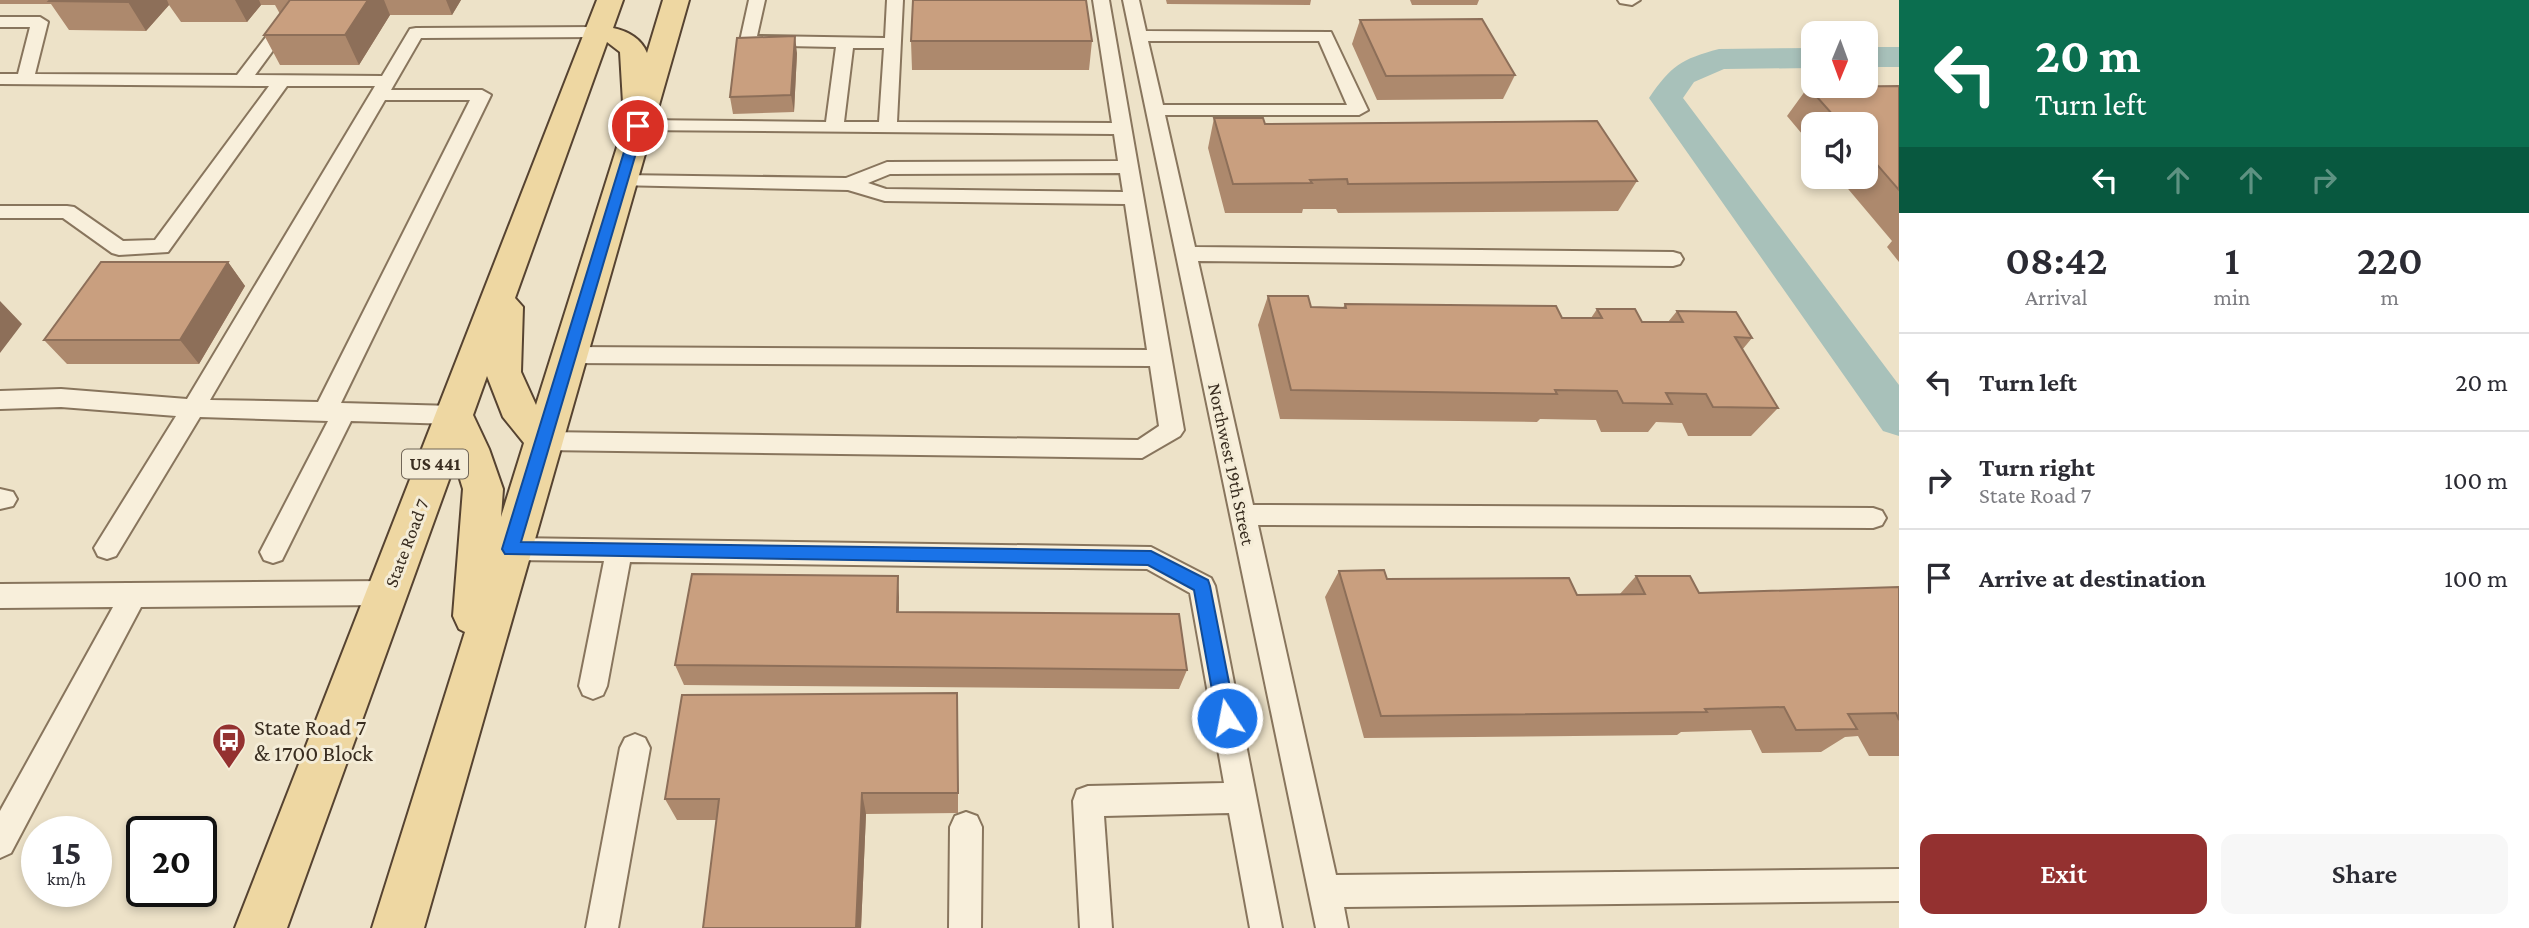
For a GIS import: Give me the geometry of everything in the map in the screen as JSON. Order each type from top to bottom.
[{"type":"main road","points":[[398,928],[676,0]]},
{"type":"main road","points":[[604,16],[618,37],[633,50],[638,126]]},
{"type":"main road","name":"State Road 7","points":[[261,928],[604,16]]},
{"type":"main road","points":[[508,270],[503,372],[516,407],[544,441]]},
{"type":"main road","points":[[454,415],[483,489],[470,684]]},
{"type":"lane","points":[[757,0],[748,41],[893,43]]},
{"type":"lane","points":[[888,127],[895,0]]},
{"type":"lane","points":[[544,441],[1142,449],[1172,430],[1101,0]]},
{"type":"lane","name":"Northwest 19th Street","points":[[1131,0],[1332,928]]},
{"type":"lane","points":[[1626,0],[1632,0]]},
{"type":"lane","points":[[107,548],[416,33],[604,16]]},
{"type":"lane","points":[[242,80],[288,19]]},
{"type":"lane","points":[[0,22],[40,22],[25,79]]},
{"type":"lane","points":[[1139,36],[1325,36],[1359,110],[1155,110]]},
{"type":"lane","points":[[834,127],[845,42]]},
{"type":"lane","points":[[0,79],[282,80],[481,95],[273,552]]},
{"type":"lane","points":[[2,214],[67,212],[119,248],[161,247],[282,80]]},
{"type":"lane","points":[[638,126],[1122,129]]},
{"type":"lane","points":[[849,184],[887,168],[1127,167]]},
{"type":"lane","points":[[622,181],[849,184],[885,195],[1132,198]]},
{"type":"lane","points":[[1186,254],[1673,259]]},
{"type":"lane","points":[[569,355],[1160,358]]},
{"type":"lane","points":[[0,400],[61,398],[193,408],[454,415]]},
{"type":"lane","points":[[1243,515],[1873,519]]},
{"type":"lane","points":[[511,549],[1151,558],[1202,586],[1266,928]]},
{"type":"lane","points":[[593,686],[619,551]]},
{"type":"lane","points":[[0,596],[387,593]]},
{"type":"lane","points":[[0,842],[133,595]]},
{"type":"lane","points":[[602,928],[635,748]]},
{"type":"lane","points":[[1096,928],[1088,801],[1242,798]]},
{"type":"lane","points":[[965,928],[966,827]]},
{"type":"lane","points":[[1324,891],[1899,885]]},
{"type":"building","points":[[50,0],[129,0],[128,2]]},
{"type":"building","points":[[290,0],[368,0],[345,35],[264,35]]},
{"type":"building","points":[[913,0],[1086,0],[1092,41],[911,41]]},
{"type":"building","points":[[1482,19],[1515,75],[1386,76],[1360,20]]},
{"type":"building","points":[[795,36],[791,95],[730,97],[737,38]]},
{"type":"building","points":[[1878,86],[1899,86],[1899,190],[1878,166],[1878,112],[1830,112],[1818,98],[1878,98]]},
{"type":"building","points":[[1214,118],[1263,118],[1265,124],[1597,121],[1637,181],[1348,184],[1347,179],[1310,180],[1312,183],[1233,184]]},
{"type":"building","points":[[101,262],[228,262],[180,340],[44,340]]},
{"type":"building","points":[[1268,296],[1308,296],[1311,307],[1346,308],[1345,304],[1556,306],[1562,318],[1602,318],[1597,309],[1635,309],[1642,322],[1683,322],[1677,311],[1736,312],[1752,338],[1735,337],[1778,408],[1713,407],[1706,394],[1666,393],[1672,404],[1623,403],[1617,391],[1555,390],[1557,394],[1291,390]]},
{"type":"building","points":[[1384,570],[1387,579],[1569,578],[1577,595],[1645,594],[1636,576],[1690,576],[1699,593],[1899,587],[1899,720],[1896,713],[1848,714],[1857,729],[1796,730],[1784,707],[1705,709],[1707,712],[1381,716],[1339,571]]},
{"type":"building","points":[[692,574],[898,576],[897,612],[1179,614],[1187,670],[675,665]]},
{"type":"building","points":[[957,693],[958,793],[862,793],[856,928],[703,928],[719,799],[665,799],[682,695]]},
{"type":"waterway","points":[[1878,57],[1899,57]]},
{"type":"waterway","points":[[1801,58],[1719,59],[1682,75],[1666,98],[1899,419]]},
{"type":"place","name":"State Road 7 & 1700 Block","points":[[229,770]]},
{"type":"route","points":[[638,126],[511,549],[1151,558],[1202,586],[1227,718]]}]
